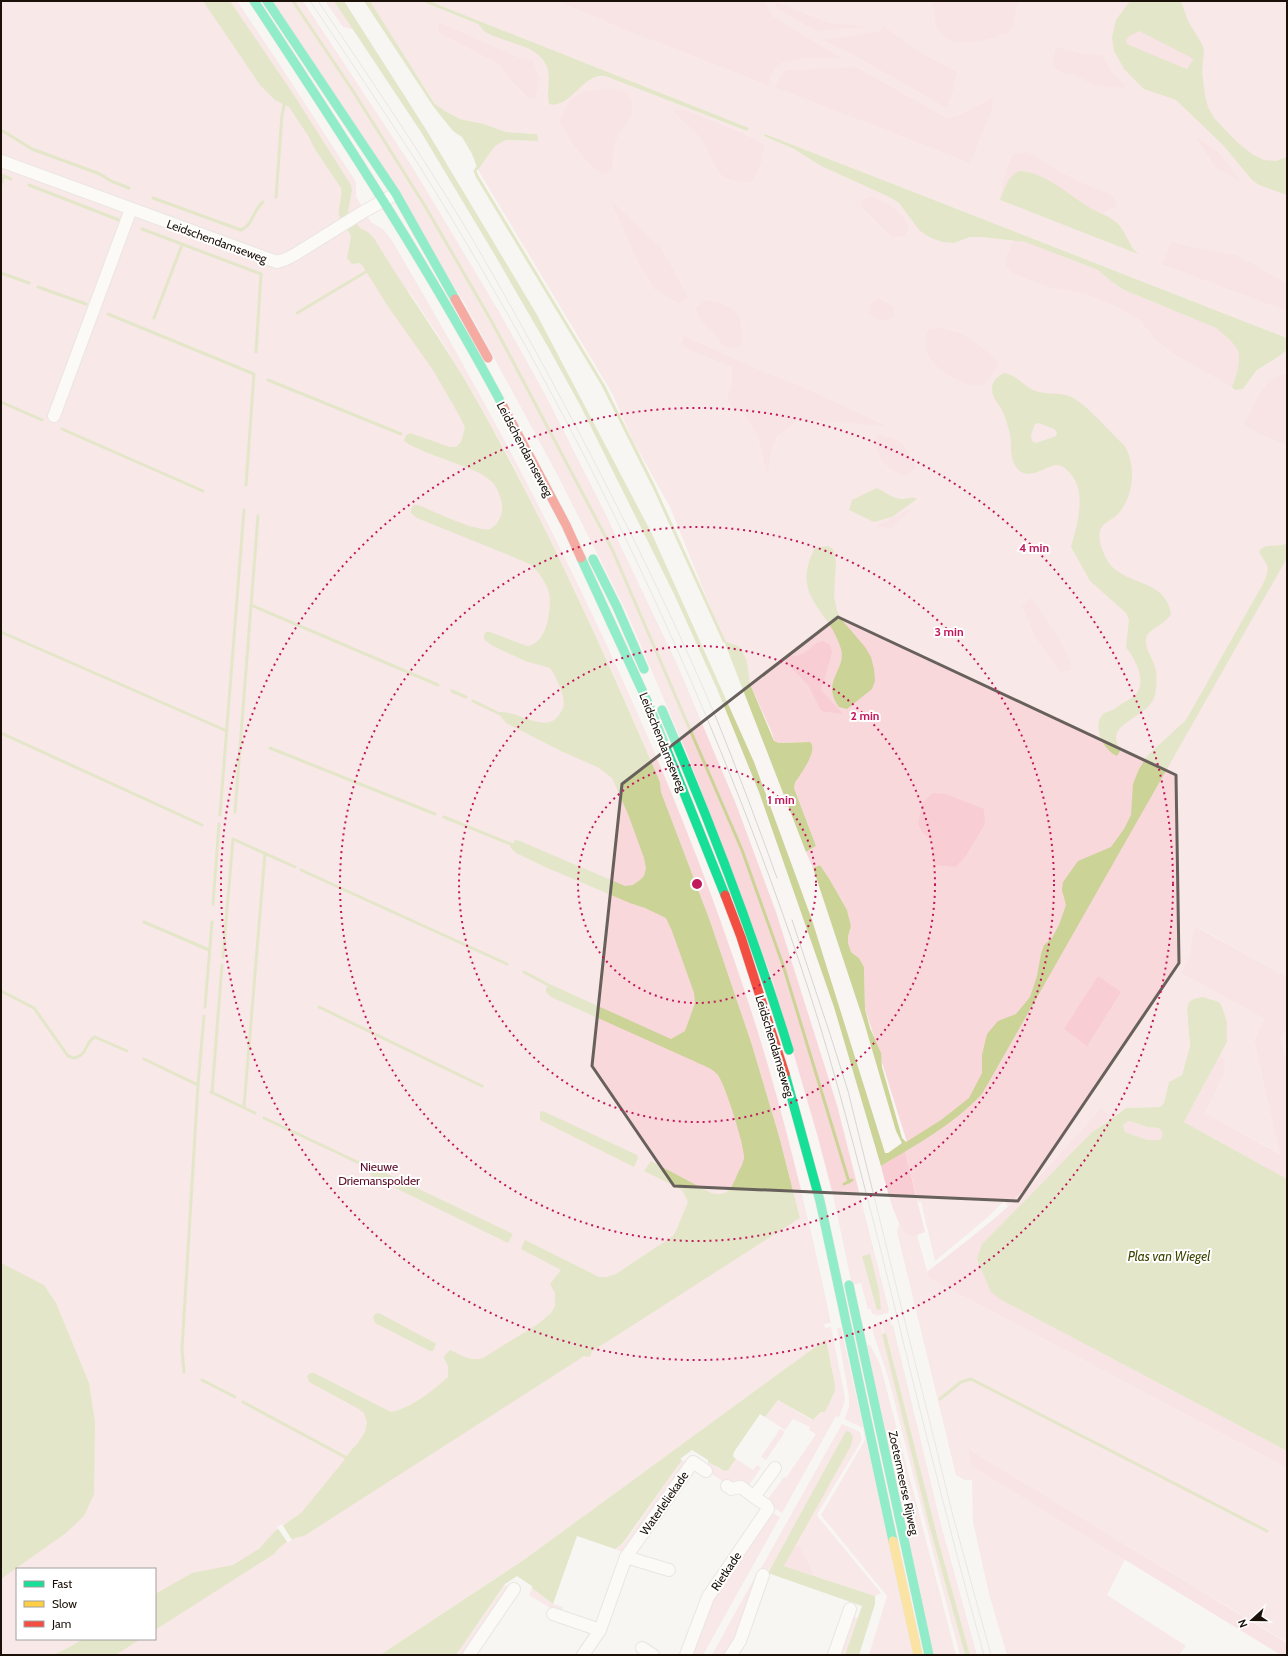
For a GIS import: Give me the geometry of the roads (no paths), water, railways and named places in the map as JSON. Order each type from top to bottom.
[{"type":"main road","name":"Leidschendamseweg","points":[[254,1],[314,91],[384,201],[487,378],[566,526],[648,703],[741,937],[783,1067],[820,1201],[846,1323]]},
{"type":"main road","points":[[267,1],[332,96],[396,194],[494,368]]},
{"type":"main road","name":"Leidschendamseweg","points":[[564,502],[578,530]]},
{"type":"main road","name":"Leidschendamseweg","points":[[589,551],[617,606],[648,677]]},
{"type":"main road","name":"Leidschendamseweg","points":[[657,698],[727,865],[772,992],[791,1057]]},
{"type":"main road","name":"Zoetermeerse Rijweg","points":[[847,1276],[930,1655]]},
{"type":"main road","name":"Zoetermeerse Rijweg","points":[[846,1323],[918,1655]]},
{"type":"street","name":"Leidschendamseweg","points":[[1,160],[277,262],[286,260],[355,216],[396,194]]},
{"type":"street","points":[[54,416],[131,209]]},
{"type":"street","name":"Waterleliekade","points":[[583,1655],[600,1630],[626,1557],[693,1462],[706,1471]]},
{"type":"street","points":[[754,1497],[775,1468]]},
{"type":"street","name":"Rietkade","points":[[686,1655],[708,1597],[768,1509],[766,1505],[741,1487],[731,1489],[727,1486]]},
{"type":"street","points":[[626,1557],[669,1570]]},
{"type":"street","points":[[731,1655],[740,1641],[763,1575]]},
{"type":"street","points":[[469,1655],[514,1589]]},
{"type":"street","points":[[834,1655],[850,1609]]},
{"type":"street","points":[[553,1614],[600,1630]]},
{"type":"street","points":[[642,1648],[653,1655]]},
{"type":"water","points":[[203,1],[230,1],[292,92],[351,185],[352,190],[348,212],[360,228],[374,238],[463,377],[501,444],[550,539],[595,635],[660,782],[661,792],[710,921],[752,1045],[779,1136],[800,1218],[592,1351],[590,1357],[584,1356],[304,1536],[287,1542],[274,1554],[156,1629],[156,1593],[192,1573],[233,1565],[259,1549],[275,1531],[301,1513],[358,1443],[365,1432],[367,1422],[364,1413],[309,1382],[307,1376],[310,1373],[314,1373],[391,1412],[406,1407],[436,1388],[448,1377],[448,1366],[444,1358],[450,1350],[470,1359],[483,1358],[538,1324],[551,1313],[555,1306],[555,1293],[550,1284],[561,1270],[521,1249],[525,1240],[599,1277],[607,1277],[616,1274],[673,1236],[688,1202],[682,1190],[644,1171],[651,1161],[711,1193],[721,1194],[725,1193],[731,1188],[744,1158],[742,1142],[729,1101],[720,1079],[715,1072],[710,1068],[551,997],[546,992],[546,988],[551,985],[671,1039],[685,1031],[695,1003],[694,993],[666,918],[545,867],[516,853],[510,847],[515,840],[520,841],[625,886],[633,885],[640,880],[644,876],[646,868],[644,858],[628,814],[612,778],[599,768],[561,751],[506,723],[499,714],[500,712],[508,713],[543,723],[551,722],[557,717],[563,708],[564,699],[558,682],[550,668],[525,661],[491,645],[484,639],[486,632],[490,632],[527,646],[534,644],[544,633],[547,625],[550,607],[548,589],[536,570],[530,564],[417,518],[411,513],[411,509],[414,505],[418,505],[476,528],[490,529],[495,526],[499,520],[502,512],[502,506],[501,498],[495,486],[486,477],[469,468],[422,451],[404,441],[406,435],[410,433],[450,447],[456,447],[461,442],[465,428],[433,370],[389,308],[362,265],[359,263],[352,264],[347,258],[351,237],[339,214],[341,188],[289,107],[275,100],[260,85]]},
{"type":"water","points":[[334,1],[344,1],[427,131],[536,313],[652,534],[754,762],[812,920],[885,1153],[888,1153],[902,1143],[896,1131],[864,1022],[813,868],[820,865],[847,910],[851,926],[848,943],[851,952],[859,958],[864,967],[865,1009],[870,1028],[881,1053],[882,1067],[902,1138],[906,1142],[941,1120],[969,1098],[982,1073],[982,1055],[987,1034],[998,1021],[1016,1014],[1030,997],[1037,976],[1044,945],[1052,938],[1059,925],[1066,905],[1062,890],[1063,882],[1078,861],[1111,847],[1124,829],[1131,815],[1133,784],[1139,769],[1148,755],[1186,720],[1264,582],[1268,569],[1259,552],[1263,547],[1285,544],[1287,541],[1287,558],[982,1094],[947,1124],[921,1142],[881,1166],[834,1007],[759,792],[717,689],[674,594],[580,405],[548,347],[421,132]]},
{"type":"water","points":[[364,1],[370,1],[434,103],[460,119],[484,124],[506,132],[537,134],[538,141],[506,140],[495,146],[478,170],[472,154],[462,137],[453,131],[433,106]]},
{"type":"water","points":[[421,1],[429,1],[749,128],[747,131],[605,76],[596,77],[588,81],[567,100],[561,103],[555,105],[549,104],[549,76],[547,67],[536,53],[528,48],[501,39],[484,31],[478,24]]},
{"type":"water","points":[[1130,1],[1181,1],[1188,21],[1204,50],[1202,72],[1205,95],[1208,107],[1214,118],[1237,142],[1252,154],[1264,160],[1276,161],[1287,157],[1287,195],[1259,185],[1252,180],[1223,145],[1176,100],[1144,89],[1124,69],[1114,51],[1112,37],[1116,20]],"holes":[[[1139,31],[1192,58],[1193,60],[1187,69],[1127,44],[1126,41],[1128,37]]]},
{"type":"water","points":[[765,134],[1287,338],[1287,350],[1257,370],[1243,389],[1235,390],[1232,387],[1238,368],[1238,350],[1230,340],[1216,328],[1124,290],[1098,270],[1025,242],[970,237],[954,243],[942,242],[929,237],[920,231],[899,203],[821,166],[794,149],[764,136]]},
{"type":"water","points":[[1019,171],[1036,174],[1044,178],[1088,206],[1112,219],[1125,234],[1138,254],[1000,200],[1009,180]]},
{"type":"water","points":[[1004,373],[1012,375],[1037,392],[1069,396],[1076,400],[1090,411],[1124,445],[1131,462],[1132,480],[1128,498],[1118,514],[1102,527],[1100,531],[1100,543],[1104,554],[1111,565],[1120,573],[1151,587],[1160,593],[1167,601],[1171,614],[1147,636],[1147,649],[1156,671],[1155,695],[1151,704],[1126,723],[1117,733],[1116,739],[1120,751],[1117,756],[1113,754],[1102,742],[1098,726],[1104,713],[1114,709],[1131,698],[1136,694],[1139,688],[1140,676],[1136,663],[1126,647],[1129,620],[1126,613],[1090,581],[1071,547],[1078,518],[1080,498],[1075,480],[1062,466],[1051,466],[1031,474],[1026,474],[1021,472],[1014,464],[1009,430],[1003,412],[992,392],[994,381]],"holes":[[[1039,423],[1054,429],[1057,432],[1056,436],[1036,443],[1032,441],[1031,435],[1035,424]]]},
{"type":"water","points":[[877,488],[901,499],[917,499],[892,517],[874,522],[849,510],[852,500]]},
{"type":"water","points":[[828,546],[833,549],[836,562],[834,596],[837,611],[842,620],[865,647],[871,657],[874,669],[875,681],[872,689],[847,709],[839,707],[832,690],[835,676],[841,663],[841,649],[836,635],[814,602],[809,591],[807,579],[808,565],[815,548]]},
{"type":"water","points":[[724,641],[738,646],[747,661],[750,684],[774,741],[779,743],[810,742],[812,746],[811,757],[795,783],[794,788],[816,846],[806,852]]},
{"type":"water","name":"Plas van Wiegel","points":[[1202,997],[1219,1002],[1227,1022],[1227,1042],[1184,1122],[1287,1179],[1287,1451],[1003,1301],[991,1292],[977,1259],[982,1244],[1091,1133],[1126,1108],[1160,1107],[1164,1103],[1169,1082],[1182,1075],[1190,1046],[1187,1010],[1189,1002]],"holes":[[[1129,1121],[1147,1127],[1159,1128],[1163,1134],[1160,1140],[1148,1140],[1125,1132],[1123,1125]]]},
{"type":"water","points":[[543,1111],[637,1155],[638,1158],[634,1167],[542,1121],[540,1119],[540,1112]]},
{"type":"water","points":[[373,1167],[513,1234],[508,1243],[371,1176],[370,1174]]},
{"type":"water","points":[[870,1254],[879,1291],[881,1309],[877,1310],[862,1256]]},
{"type":"water","points":[[1,1263],[44,1285],[56,1303],[89,1383],[95,1422],[94,1494],[84,1516],[66,1533],[1,1579]]},
{"type":"water","points":[[379,1313],[435,1343],[436,1344],[433,1351],[430,1351],[375,1323],[373,1317],[375,1314]]},
{"type":"water","points":[[886,1333],[939,1543],[970,1655],[965,1655],[929,1525],[882,1334]]},
{"type":"water","points":[[826,1339],[835,1391],[825,1412],[821,1412],[813,1420],[778,1400],[765,1417],[760,1414],[734,1452],[733,1456],[736,1459],[728,1470],[725,1471],[708,1462],[708,1460],[692,1450],[680,1459],[682,1460],[623,1543],[615,1549],[577,1536],[553,1604],[532,1588],[532,1586],[517,1576],[505,1584],[456,1655],[380,1655],[525,1559]]},
{"type":"water","points":[[846,1431],[850,1432],[853,1437],[851,1446],[784,1566],[875,1596],[875,1604],[859,1655],[845,1655],[862,1606],[768,1573]]},
{"type":"water","points":[[81,1640],[138,1640],[116,1655],[53,1655]]},
{"type":"waterway","points":[[293,1],[353,91],[425,206],[492,322],[612,549],[742,850],[783,965],[849,1182]]},
{"type":"waterway","points":[[276,197],[282,115],[285,101]]},
{"type":"waterway","points":[[1,132],[3,131],[32,149],[100,174],[111,181],[129,188]]},
{"type":"waterway","points":[[477,168],[475,171],[477,176],[603,385],[654,487],[724,641]]},
{"type":"waterway","points":[[1,175],[11,179]]},
{"type":"waterway","points":[[1,185],[4,176]]},
{"type":"waterway","points":[[29,185],[119,220]]},
{"type":"waterway","points":[[153,198],[241,230],[248,225],[257,209],[263,202]]},
{"type":"waterway","points":[[142,229],[261,274],[256,352]]},
{"type":"waterway","points":[[154,318],[182,245]]},
{"type":"waterway","points":[[297,313],[369,270]]},
{"type":"waterway","points":[[1,273],[29,283]]},
{"type":"waterway","points":[[38,287],[86,304]]},
{"type":"waterway","points":[[108,314],[254,374],[246,485]]},
{"type":"waterway","points":[[268,380],[401,434]]},
{"type":"waterway","points":[[1,402],[42,420]]},
{"type":"waterway","points":[[62,429],[203,491]]},
{"type":"waterway","points":[[220,815],[244,510]]},
{"type":"waterway","points":[[235,812],[258,516]]},
{"type":"waterway","points":[[251,605],[438,685]]},
{"type":"waterway","points":[[1,632],[227,731]]},
{"type":"waterway","points":[[452,691],[466,697]]},
{"type":"waterway","points":[[473,701],[502,715]]},
{"type":"waterway","points":[[1,733],[202,825]]},
{"type":"waterway","points":[[270,748],[435,814]]},
{"type":"waterway","points":[[444,817],[513,845]]},
{"type":"waterway","points":[[213,904],[219,824]]},
{"type":"waterway","points":[[223,957],[233,839],[295,867]]},
{"type":"waterway","points":[[244,1107],[265,853]]},
{"type":"waterway","points":[[301,870],[507,964]]},
{"type":"waterway","points":[[144,922],[209,950]]},
{"type":"waterway","points":[[205,1007],[212,922]]},
{"type":"waterway","points":[[212,1093],[222,965]]},
{"type":"waterway","points":[[524,972],[552,987]]},
{"type":"waterway","points":[[1,991],[34,1008],[68,1056],[74,1058],[79,1057],[84,1052],[89,1042],[95,1037],[127,1051]]},
{"type":"waterway","points":[[319,1007],[482,1086]]},
{"type":"waterway","points":[[184,1372],[182,1349],[198,1085],[204,1016]]},
{"type":"waterway","points":[[144,1059],[198,1085]]},
{"type":"waterway","points":[[211,1092],[255,1113]]},
{"type":"waterway","points":[[264,1118],[374,1171]]},
{"type":"waterway","points":[[844,1184],[852,1180]]},
{"type":"waterway","points":[[940,1399],[961,1382],[971,1379],[1267,1531]]},
{"type":"waterway","points":[[202,1380],[235,1397]]},
{"type":"waterway","points":[[243,1402],[347,1458]]},
{"type":"tram line","points":[[310,1],[420,167],[479,265],[535,364],[589,465],[639,567],[687,671],[731,776],[772,883],[809,991],[828,1053],[863,1179],[943,1501],[984,1655]]},
{"type":"tram line","points":[[318,1],[415,146],[452,205],[518,320],[580,434],[643,558],[703,687],[733,759],[777,878]]},
{"type":"tram line","points":[[792,920],[848,1091],[953,1516],[991,1655]]},
{"type":"park label","name":"Nieuwe Driemanspolder","points":[[379,1173]]}]
